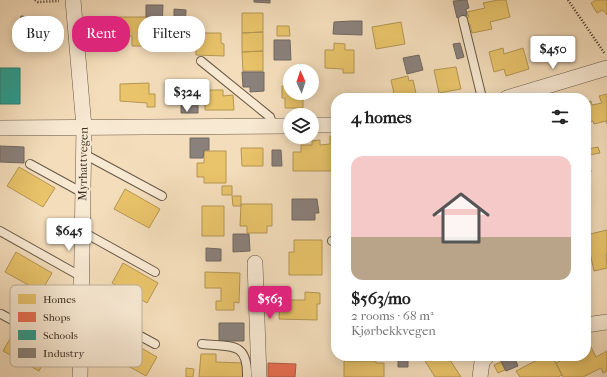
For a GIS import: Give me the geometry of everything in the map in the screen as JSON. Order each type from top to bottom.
[{"type":"street","name":"Myrhattvegen","points":[[73,0],[84,127],[82,285]]},
{"type":"street","points":[[526,93],[607,68]]},
{"type":"street","points":[[319,125],[331,125]]},
{"type":"street","points":[[0,128],[283,126]]},
{"type":"street","points":[[255,263],[259,377]]},
{"type":"street","points":[[591,324],[607,322]]},
{"type":"street","points":[[480,377],[483,361]]},
{"type":"street","name":"Myrhattvegen","points":[[80,367],[80,377]]},
{"type":"lane","points":[[463,20],[481,93]]},
{"type":"lane","points":[[201,61],[270,117],[274,126]]},
{"type":"lane","points":[[84,154],[162,196]]},
{"type":"lane","points":[[30,164],[83,193]]},
{"type":"lane","points":[[0,231],[82,277]]},
{"type":"lane","points":[[83,232],[155,272]]},
{"type":"lane","points":[[1,314],[10,319]]},
{"type":"lane","points":[[142,337],[154,344]]},
{"type":"lane","points":[[202,344],[235,348],[242,352],[248,362],[247,377]]},
{"type":"path","points":[[34,0],[38,2],[73,0]]},
{"type":"path","points":[[568,0],[607,57]]},
{"type":"building: Homes","points":[[506,0],[510,17],[490,22],[492,29],[472,33],[470,24],[467,25],[465,18],[469,17],[467,12],[485,8],[483,3]]},
{"type":"building: Homes","points":[[596,0],[607,0],[607,15],[603,10],[597,13],[591,3]]},
{"type":"building: Homes","points":[[242,13],[263,13],[263,32],[242,33]]},
{"type":"building: Homes","points":[[130,17],[138,17],[138,46],[132,46],[132,36],[130,36]]},
{"type":"building: Homes","points":[[401,22],[405,44],[376,49],[372,27]]},
{"type":"building: Homes","points":[[277,26],[289,26],[290,36],[277,36]]},
{"type":"building: Homes","points":[[263,32],[263,51],[242,52],[242,33]]},
{"type":"building: Homes","points":[[205,33],[221,33],[221,43],[224,44],[224,56],[196,55],[196,52],[205,52]]},
{"type":"building: Homes","points":[[334,43],[345,44],[345,50],[354,50],[354,73],[343,73],[343,69],[325,68],[325,50],[334,50]]},
{"type":"building: Homes","points":[[503,48],[504,54],[523,48],[529,69],[506,76],[504,69],[494,72],[489,52]]},
{"type":"building: Homes","points":[[263,51],[263,71],[243,71],[242,52]]},
{"type":"building: Homes","points":[[456,67],[461,89],[439,93],[434,70]]},
{"type":"building: Homes","points":[[408,76],[409,81],[413,80],[416,93],[394,93],[391,80]]},
{"type":"building: Homes","points":[[149,83],[149,94],[155,94],[155,107],[147,107],[147,103],[120,101],[120,84]]},
{"type":"building: Homes","points":[[282,86],[283,86],[283,98]]},
{"type":"building: Homes","points":[[197,90],[223,90],[223,96],[233,95],[234,110],[205,110],[205,98],[197,98]]},
{"type":"building: Homes","points":[[607,94],[607,124],[606,121],[594,124],[593,121],[591,122],[591,101],[592,105],[602,103],[599,96]]},
{"type":"building: Homes","points":[[285,100],[303,100],[303,108],[285,108]]},
{"type":"building: Homes","points":[[331,136],[331,171],[293,171],[293,152],[301,152],[301,145],[319,144],[320,140],[320,145],[330,144]]},
{"type":"building: Homes","points":[[598,147],[600,153],[591,155],[591,148]]},
{"type":"building: Homes","points":[[241,148],[263,148],[263,166],[242,166]]},
{"type":"building: Homes","points":[[204,151],[226,151],[226,183],[204,183],[204,177],[197,177],[197,163],[204,163]]},
{"type":"building: Homes","points":[[19,167],[55,188],[43,207],[7,186]]},
{"type":"building: Homes","points":[[222,186],[232,186],[232,195],[222,195]]},
{"type":"building: Homes","points":[[125,189],[160,209],[149,228],[114,209]]},
{"type":"building: Homes","points":[[232,196],[241,196],[241,206],[233,206]]},
{"type":"building: Homes","points":[[241,204],[272,204],[272,226],[267,226],[267,233],[247,233],[247,226],[240,226]]},
{"type":"building: Homes","points":[[202,206],[224,206],[224,236],[202,236]]},
{"type":"building: Homes","points":[[607,230],[607,268],[594,271],[591,258],[591,234]]},
{"type":"building: Homes","points":[[294,240],[322,240],[322,275],[289,275],[289,252],[294,252]]},
{"type":"building: Homes","points":[[16,252],[52,273],[45,285],[28,285],[5,272]]},
{"type":"building: Homes","points":[[123,263],[158,283],[147,303],[142,300],[142,285],[116,285],[112,283]]},
{"type":"building: Homes","points":[[205,272],[240,273],[239,303],[234,302],[234,310],[216,310],[216,301],[221,301],[221,288],[205,288]]},
{"type":"building: Homes","points":[[305,292],[320,293],[320,304],[317,304],[317,320],[279,319],[280,300],[305,300]]},
{"type":"building: Homes","points":[[10,339],[10,355],[3,351]]},
{"type":"building: Homes","points":[[591,347],[596,357],[607,351],[607,371],[603,373],[601,368],[583,377],[563,377],[556,363],[560,361],[591,361]]},
{"type":"building: Homes","points":[[142,348],[157,357],[146,376],[130,367],[142,367]]},
{"type":"building: Homes","points":[[201,354],[216,354],[216,362],[243,363],[243,377],[199,377]]},
{"type":"building: Homes","points":[[344,361],[376,361],[376,363],[384,363],[384,377],[344,377]]},
{"type":"building: Homes","points":[[425,361],[451,361],[461,377],[435,377]]},
{"type":"building: Homes","points":[[535,361],[555,361],[562,375],[558,377],[520,377],[516,371]]},
{"type":"building: Homes","points":[[501,362],[505,370],[498,373],[494,365]]},
{"type":"building: Homes","points":[[32,367],[41,367],[39,371]]},
{"type":"building: Homes","points":[[186,368],[194,369],[193,377],[186,377]]},
{"type":"building: Shops","points":[[268,363],[296,364],[295,377],[268,377]]},
{"type":"building: Schools","points":[[0,68],[20,68],[20,104],[0,104]]},
{"type":"building: Industry","points":[[254,0],[270,0],[270,3],[254,2]]},
{"type":"building: Industry","points":[[467,0],[469,8],[466,9],[467,16],[457,18],[453,1]]},
{"type":"building: Industry","points":[[146,5],[163,5],[162,16],[146,16]]},
{"type":"building: Industry","points":[[174,9],[186,10],[186,16],[174,16]]},
{"type":"building: Industry","points":[[362,21],[362,35],[333,34],[334,22]]},
{"type":"building: Industry","points":[[274,40],[290,40],[291,60],[274,60]]},
{"type":"building: Industry","points":[[460,43],[464,57],[457,59],[453,44]]},
{"type":"building: Industry","points":[[419,55],[423,70],[407,74],[403,58]]},
{"type":"building: Industry","points":[[242,72],[264,72],[264,91],[250,92],[250,87],[243,87]]},
{"type":"building: Industry","points":[[165,82],[178,82],[178,97],[165,97]]},
{"type":"building: Industry","points":[[181,102],[198,102],[198,113],[181,113]]},
{"type":"building: Industry","points":[[190,138],[209,138],[209,150],[204,150],[203,158],[190,158]]},
{"type":"building: Industry","points":[[0,146],[24,147],[24,163],[0,162]]},
{"type":"building: Industry","points":[[272,150],[281,150],[282,166],[272,166]]},
{"type":"building: Industry","points":[[292,199],[317,199],[319,213],[315,213],[315,220],[292,220]]},
{"type":"building: Industry","points":[[233,234],[249,234],[250,251],[233,252]]},
{"type":"building: Industry","points":[[206,248],[221,249],[221,261],[206,261]]},
{"type":"building: Industry","points":[[219,323],[244,323],[244,341],[219,341]]},
{"type":"building: Industry","points":[[398,361],[408,361],[408,367],[398,367]]},
{"type":"building: Industry","points":[[501,361],[516,361],[518,366],[506,371]]}]
